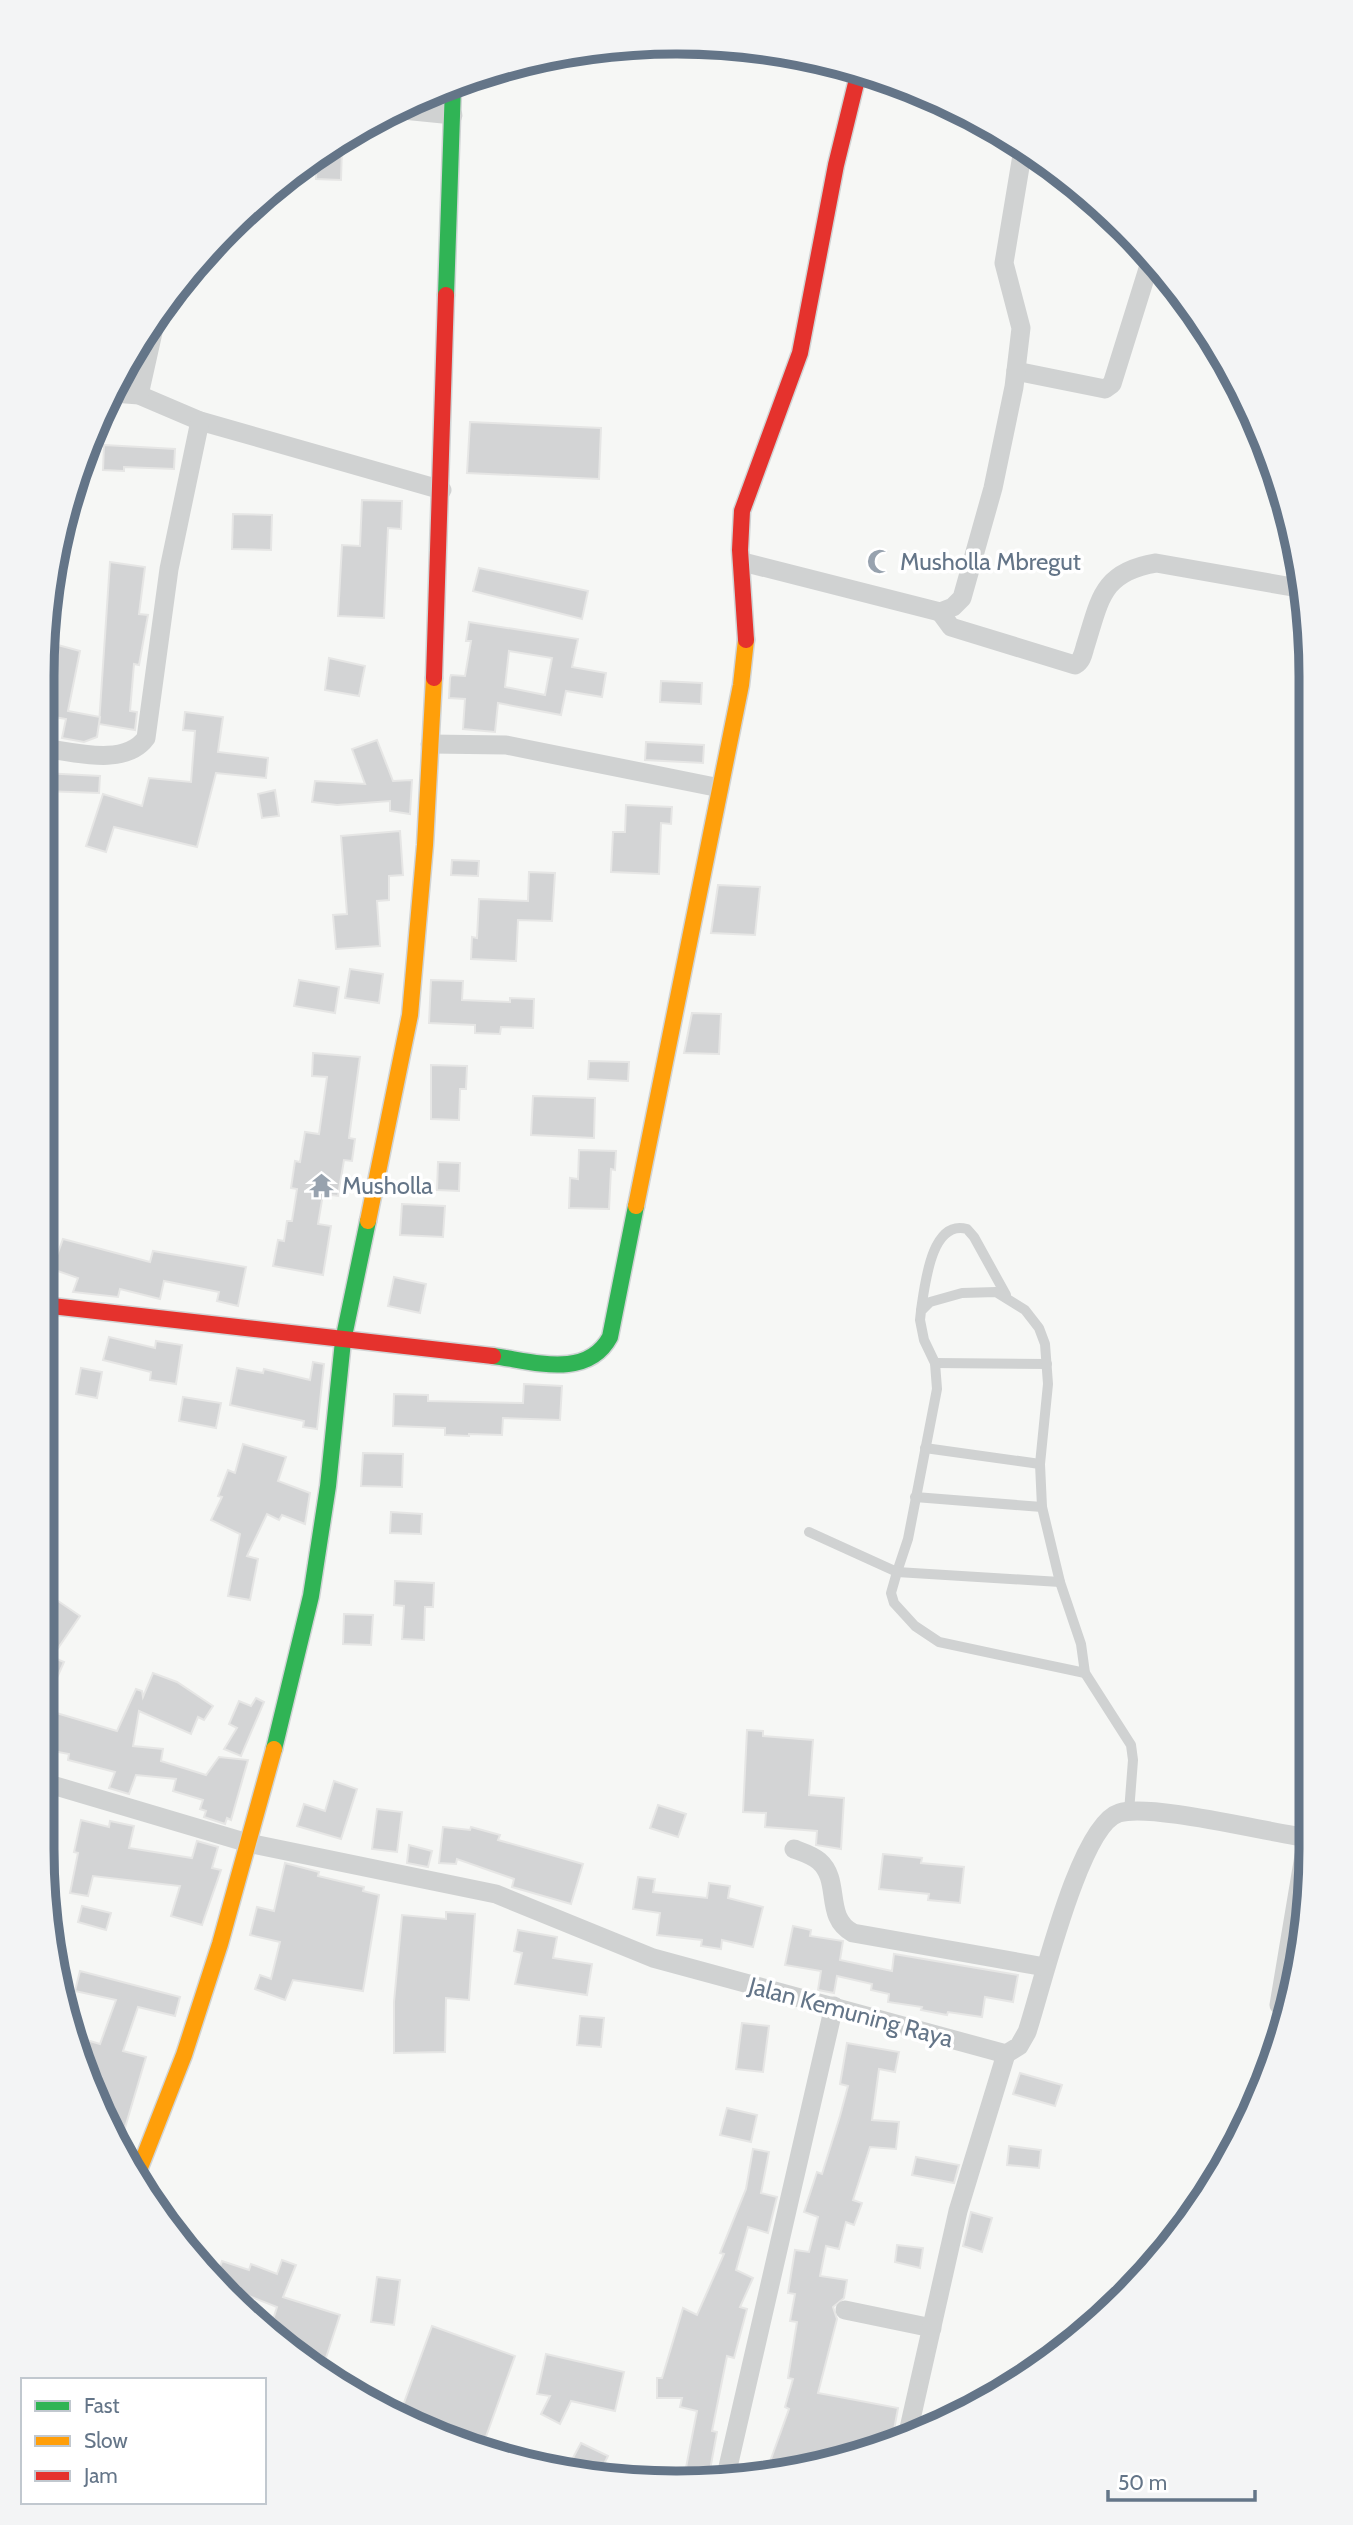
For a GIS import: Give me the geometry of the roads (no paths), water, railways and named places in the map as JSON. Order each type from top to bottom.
[{"type":"street","points":[[54,1306],[568,1365],[596,1357],[605,1348],[610,1337],[741,685],[748,628],[740,550],[742,511],[800,353],[835,164],[856,81]]},
{"type":"street","points":[[141,2165],[184,2055],[248,1843],[311,1596],[328,1486],[343,1341],[410,1015],[417,963],[442,490],[445,265],[453,96]]},
{"type":"street","points":[[416,111],[453,115]]},
{"type":"street","points":[[743,562],[940,612],[953,607],[962,598],[993,488],[1016,371],[1021,328],[1004,262],[1021,159]]},
{"type":"street","points":[[1016,371],[1105,389],[1112,384],[1147,270]]},
{"type":"street","points":[[139,395],[150,345]]},
{"type":"street","points":[[122,394],[139,395],[200,421],[442,490]]},
{"type":"street","points":[[54,749],[89,754],[122,754],[141,745],[146,738],[169,569],[200,421]]},
{"type":"street","points":[[940,612],[950,627],[1075,665],[1082,658],[1098,604],[1120,572],[1156,563],[1292,587]]},
{"type":"street","points":[[430,744],[506,745],[720,789]]},
{"type":"street","name":"Jalan Kemuning Raya","points":[[54,1786],[248,1843],[496,1894],[653,1958],[1006,2054]]},
{"type":"street","points":[[910,2425],[958,2211],[1006,2054],[1019,2046],[1027,2032],[1059,1922],[1093,1840],[1107,1820],[1129,1812],[1156,1813],[1299,1833]]},
{"type":"street","points":[[794,1849],[817,1859],[825,1868],[830,1879],[838,1921],[853,1933],[1045,1967]]},
{"type":"street","points":[[727,2468],[834,2006]]},
{"type":"street","points":[[845,2310],[932,2328]]},
{"type":"lane","points":[[1006,1296],[967,1228],[952,1227],[946,1230],[936,1249],[925,1282],[920,1320],[924,1340],[935,1363],[937,1390],[908,1539],[891,1593],[894,1603],[915,1626],[939,1642],[1085,1673]]},
{"type":"lane","points":[[921,1311],[930,1302],[962,1293],[996,1292],[1026,1310],[1039,1328],[1045,1344],[1046,1364],[1045,1435],[1041,1464],[1042,1507],[1060,1582],[1081,1644],[1085,1673],[1104,1705],[1127,1735],[1133,1760],[1129,1812]]},
{"type":"lane","points":[[935,1363],[1046,1364]]},
{"type":"lane","points":[[925,1448],[1041,1464]]},
{"type":"lane","points":[[915,1497],[1042,1507]]},
{"type":"lane","points":[[809,1532],[897,1572],[1060,1582]]},
{"type":"place","name":"Musholla Mbregut","points":[[880,561]]},
{"type":"place","name":"Musholla","points":[[322,1185]]}]
